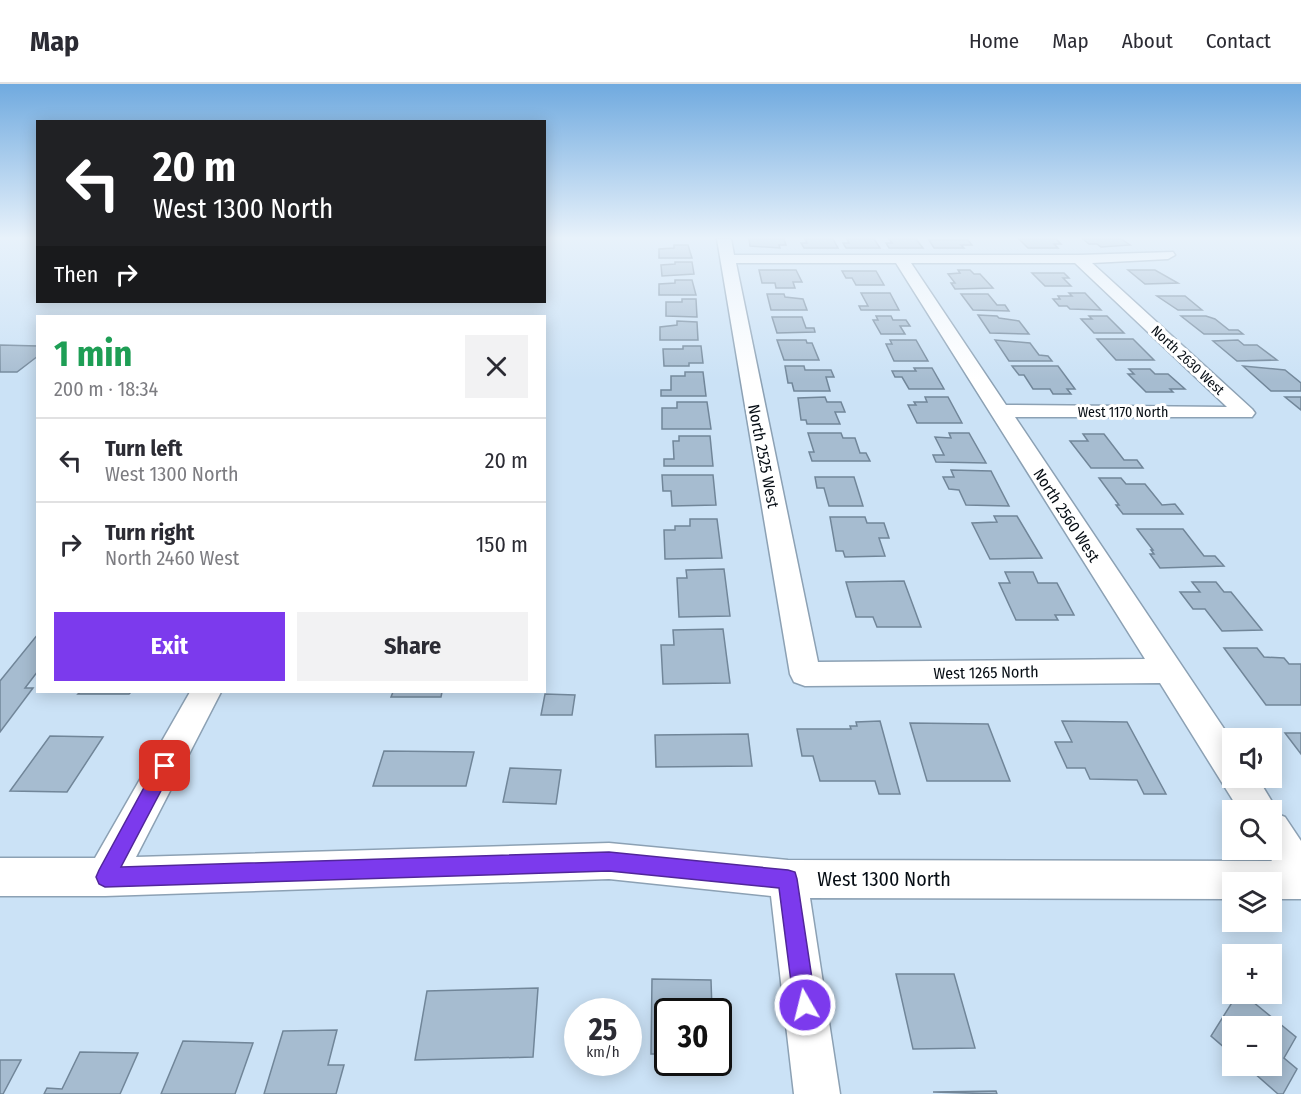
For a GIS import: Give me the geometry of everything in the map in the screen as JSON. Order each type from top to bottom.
[{"type":"street","name":"North 2525 West","points":[[733,286],[805,674]]},
{"type":"street","name":"North 2560 West","points":[[919,286],[1222,754]]},
{"type":"street","name":"North 2630 West","points":[[1108,286],[1245,413]]},
{"type":"street","name":"West 1170 North","points":[[1001,411],[1245,413]]},
{"type":"street","name":"West 1265 North","points":[[805,674],[1167,671]]},
{"type":"street","points":[[105,877],[205,693]]},
{"type":"street","points":[[1282,844],[1301,873]]},
{"type":"street","name":"West 1300 North","points":[[0,877],[105,877],[609,861],[788,879],[1301,880]]},
{"type":"street","points":[[788,879],[817,1094]]},
{"type":"building","points":[[659,286],[694,286],[696,295],[659,295]]},
{"type":"building","points":[[776,286],[795,288],[776,288]]},
{"type":"building","points":[[953,286],[993,288],[955,289]]},
{"type":"building","points":[[861,293],[890,293],[899,310],[861,310],[859,306],[868,306]]},
{"type":"building","points":[[1069,293],[1085,293],[1101,310],[1070,309],[1067,306],[1059,306],[1053,299],[1060,299],[1058,296],[1072,296]]},
{"type":"building","points":[[767,294],[784,294],[785,297],[803,299],[807,310],[771,310]]},
{"type":"building","points":[[961,294],[988,294],[997,305],[1005,305],[1009,311],[973,310]]},
{"type":"building","points":[[1157,296],[1185,296],[1202,310],[1178,310]]},
{"type":"building","points":[[682,299],[696,299],[697,317],[666,316],[666,302],[682,302]]},
{"type":"building","points":[[978,315],[1019,321],[1029,334],[990,333]]},
{"type":"building","points":[[876,316],[891,316],[893,320],[906,320],[910,326],[900,326],[905,334],[881,334],[873,320],[878,320]]},
{"type":"building","points":[[1089,316],[1107,316],[1124,333],[1094,333],[1081,319],[1092,319]]},
{"type":"building","points":[[1181,316],[1206,316],[1215,319],[1229,330],[1238,330],[1243,334],[1204,334]]},
{"type":"building","points":[[772,317],[802,317],[806,328],[814,328],[815,332],[777,333]]},
{"type":"building","points":[[677,321],[697,322],[698,340],[660,340],[660,327],[677,325]]},
{"type":"building","points":[[1097,339],[1133,339],[1154,360],[1116,360]]},
{"type":"building","points":[[777,340],[806,340],[807,343],[812,343],[819,360],[784,360]]},
{"type":"building","points":[[890,340],[916,340],[928,361],[894,361],[886,344],[892,344]]},
{"type":"building","points":[[995,340],[1030,343],[1039,355],[1048,356],[1052,361],[1009,361]]},
{"type":"building","points":[[1238,340],[1244,345],[1257,345],[1277,360],[1237,361],[1213,341]]},
{"type":"building","points":[[0,345],[36,346],[36,358],[17,372],[0,372]]},
{"type":"building","points":[[683,346],[701,346],[703,363],[689,363],[689,366],[664,366],[663,349],[683,349]]},
{"type":"building","points":[[785,366],[804,366],[805,370],[831,370],[834,377],[826,377],[830,391],[794,391],[792,383],[788,383]]},
{"type":"building","points":[[1012,366],[1058,366],[1075,389],[1067,389],[1071,394],[1053,394],[1050,389],[1033,389],[1024,375],[1019,375]]},
{"type":"building","points":[[1243,366],[1285,370],[1301,383],[1301,391],[1271,391]]},
{"type":"building","points":[[914,368],[932,368],[944,389],[909,389],[902,377],[895,377],[892,371],[916,371]]},
{"type":"building","points":[[1129,369],[1150,369],[1155,374],[1168,374],[1185,389],[1170,389],[1173,392],[1146,392],[1128,374],[1134,374]]},
{"type":"building","points":[[685,372],[703,372],[706,396],[661,396],[661,390],[671,390],[671,376],[685,376]]},
{"type":"building","points":[[825,397],[827,402],[841,402],[845,412],[835,412],[840,424],[807,424],[806,420],[801,420],[798,398]]},
{"type":"building","points":[[925,397],[948,397],[962,423],[917,423],[908,405],[916,405],[914,402],[927,402]]},
{"type":"building","points":[[1285,397],[1301,397],[1301,410]]},
{"type":"building","points":[[677,402],[707,402],[711,429],[662,429],[662,408],[677,408]]},
{"type":"building","points":[[808,433],[841,433],[843,438],[855,438],[860,453],[866,453],[870,461],[812,461],[809,452],[814,452]]},
{"type":"building","points":[[949,433],[969,433],[986,463],[936,462],[933,455],[944,455],[935,437],[951,438]]},
{"type":"building","points":[[1083,434],[1104,434],[1124,460],[1137,460],[1143,468],[1091,468],[1070,441],[1088,441]]},
{"type":"building","points":[[679,436],[710,436],[713,466],[664,466],[664,459],[674,459],[673,441],[679,441]]},
{"type":"building","points":[[951,470],[991,471],[1009,506],[966,505],[959,490],[949,489],[943,477],[954,477]]},
{"type":"building","points":[[662,475],[713,475],[716,505],[672,506],[671,491],[663,491]]},
{"type":"building","points":[[815,477],[854,477],[863,506],[829,506],[824,488],[817,488]]},
{"type":"building","points":[[1099,478],[1121,478],[1126,484],[1145,484],[1162,505],[1175,504],[1183,514],[1123,514]]},
{"type":"building","points":[[994,516],[1017,516],[1042,558],[990,559],[972,523],[997,522]]},
{"type":"building","points":[[830,517],[865,517],[867,523],[884,523],[889,538],[879,538],[885,556],[845,557],[843,551],[836,551]]},
{"type":"building","points":[[690,519],[717,519],[722,558],[665,559],[664,530],[675,530],[675,526],[690,526]]},
{"type":"building","points":[[1137,529],[1183,529],[1204,556],[1215,556],[1224,566],[1160,568],[1150,554],[1154,554],[1151,550],[1153,550]]},
{"type":"building","points":[[724,569],[730,616],[679,617],[677,578],[687,578],[686,570]]},
{"type":"building","points":[[1005,572],[1033,572],[1038,583],[1057,583],[1074,615],[1055,615],[1058,620],[1016,620],[999,583],[1010,583]]},
{"type":"building","points":[[904,581],[921,627],[877,627],[873,617],[856,617],[846,582]]},
{"type":"building","points":[[1192,582],[1216,582],[1224,592],[1231,592],[1262,630],[1222,631],[1205,609],[1193,609],[1180,592],[1200,592]]},
{"type":"building","points":[[723,629],[730,683],[663,684],[661,645],[674,645],[673,630]]},
{"type":"building","points":[[36,636],[36,674],[25,688],[33,688],[0,732],[0,681]]},
{"type":"building","points":[[1224,648],[1257,648],[1264,657],[1284,658],[1289,664],[1301,664],[1301,705],[1266,705]]},
{"type":"building","points":[[79,693],[130,693],[129,694]]},
{"type":"building","points":[[393,693],[442,693],[441,697],[391,697]]},
{"type":"building","points":[[545,694],[575,695],[572,715],[541,715]]},
{"type":"building","points":[[880,721],[900,794],[879,794],[875,781],[820,781],[813,756],[802,756],[797,729],[851,729],[850,726],[857,726],[856,722]]},
{"type":"building","points":[[1062,721],[1127,722],[1166,794],[1144,794],[1137,780],[1090,779],[1085,768],[1067,768],[1055,742],[1072,742]]},
{"type":"building","points":[[910,723],[988,724],[1010,781],[927,781]]},
{"type":"building","points":[[1285,733],[1301,733],[1301,754]]},
{"type":"building","points":[[748,734],[752,766],[656,767],[655,735]]},
{"type":"building","points":[[50,736],[103,737],[67,792],[10,791]]},
{"type":"building","points":[[384,751],[474,752],[466,786],[373,786]]},
{"type":"building","points":[[510,768],[561,770],[556,804],[503,802]]},
{"type":"building","points":[[896,974],[954,974],[975,1048],[913,1049]]},
{"type":"building","points":[[652,979],[711,980],[712,998],[654,998],[654,1054],[651,1054]]},
{"type":"building","points":[[538,988],[533,1057],[415,1060],[427,991]]},
{"type":"building","points":[[1231,1004],[1256,1004],[1270,1016],[1224,1016]]},
{"type":"building","points":[[1222,1018],[1222,1046],[1211,1036]]},
{"type":"building","points":[[1282,1026],[1296,1037],[1284,1058],[1297,1069],[1283,1094],[1278,1094],[1258,1076],[1282,1076]]},
{"type":"building","points":[[337,1030],[328,1065],[344,1065],[336,1094],[264,1094],[283,1031]]},
{"type":"building","points":[[183,1041],[253,1043],[235,1094],[161,1094]]},
{"type":"building","points":[[80,1052],[138,1053],[120,1094],[44,1094],[47,1088],[62,1089]]},
{"type":"building","points":[[0,1060],[21,1060],[3,1094],[0,1094]]},
{"type":"building","points":[[996,1091],[997,1094],[933,1092]]},
{"type":"route","points":[[165,766],[105,877],[609,861],[788,879],[805,1005]]}]
